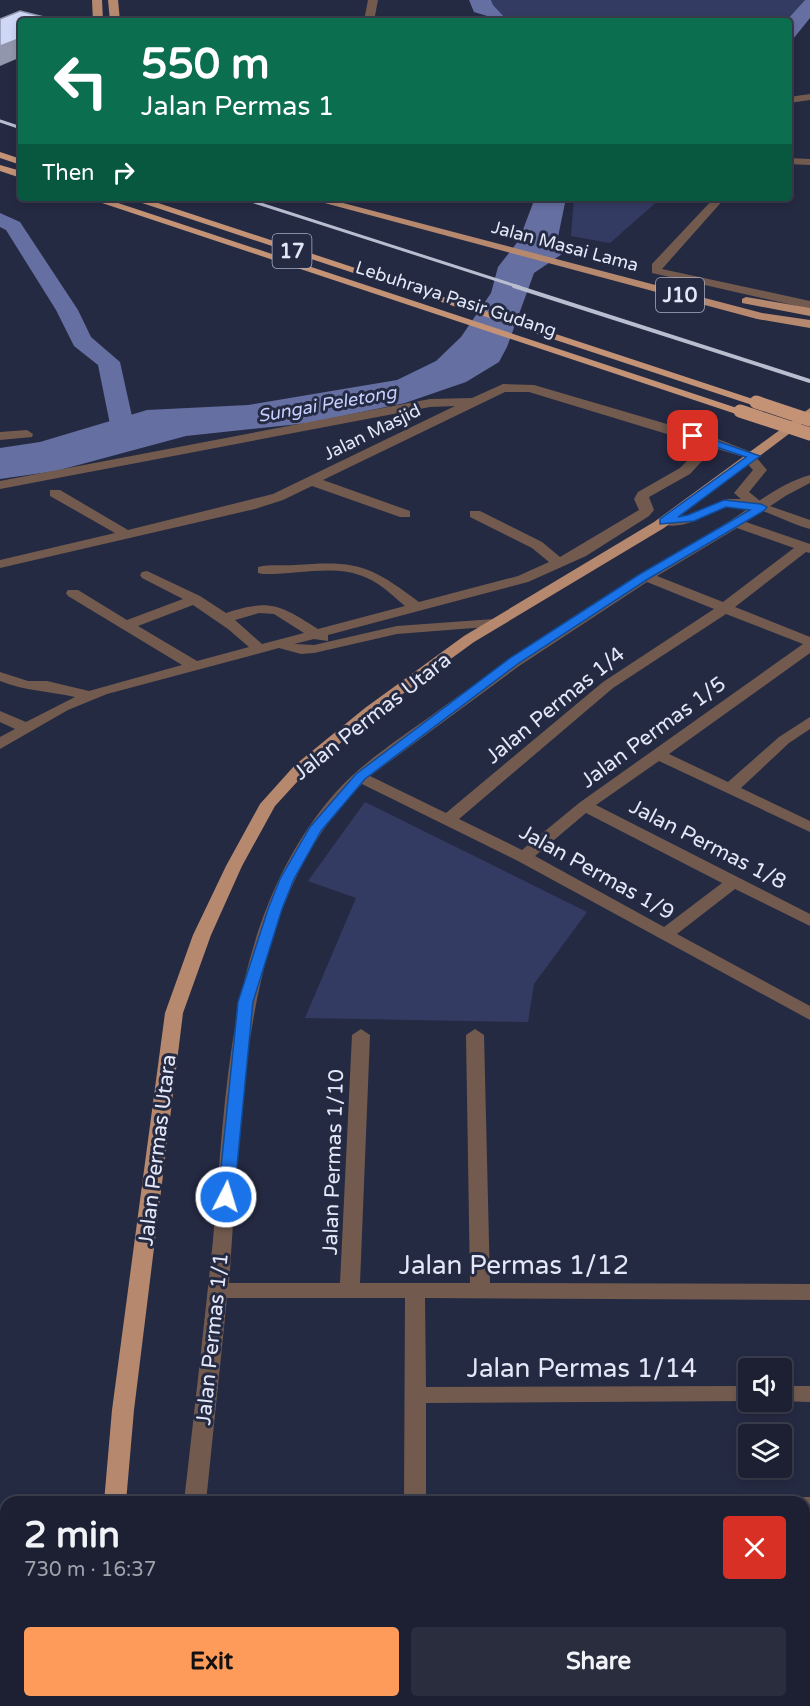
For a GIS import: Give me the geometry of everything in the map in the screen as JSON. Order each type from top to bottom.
[{"type":"highway","points":[[0,155],[18,161]]},
{"type":"highway","points":[[0,168],[18,174]]},
{"type":"highway","name":"Lebuhraya Pasir Gudang","points":[[101,201],[445,314],[530,335],[810,420]]},
{"type":"highway","name":"Lebuhraya Pasir Gudang","points":[[141,201],[453,303],[530,335],[810,434]]},
{"type":"main road","points":[[97,0],[98,18]]},
{"type":"main road","points":[[113,0],[115,18]]},
{"type":"main road","name":"Jalan Masai Lama","points":[[324,201],[496,242],[761,316],[810,326]]},
{"type":"main road","name":"Jalan Masai Lama","points":[[352,201],[496,242]]},
{"type":"main road","name":"Jalan Masai Lama","points":[[569,261],[746,301],[810,318]]},
{"type":"main road","points":[[746,301],[810,312]]},
{"type":"main road","name":"Jalan Permas Utara","points":[[116,1496],[123,1410],[174,1013],[202,935],[234,866],[268,804],[301,768],[370,711],[469,639],[664,521],[752,458],[810,412]]},
{"type":"street","points":[[370,18],[373,0]]},
{"type":"street","points":[[792,100],[810,97]]},
{"type":"street","points":[[792,161],[810,162]]},
{"type":"street","points":[[717,201],[656,266],[656,271],[810,305]]},
{"type":"street","name":"Jalan Masjid","points":[[0,564],[250,506],[312,481],[369,451],[503,388],[530,388],[713,442],[752,458]]},
{"type":"street","points":[[0,485],[430,403],[475,402]]},
{"type":"street","points":[[0,436],[27,434]]},
{"type":"street","points":[[0,744],[63,707],[91,696],[489,590],[560,564],[644,513],[647,510],[642,502],[643,495],[685,471],[713,442]]},
{"type":"street","points":[[752,458],[760,470],[741,493],[761,507],[810,525]]},
{"type":"street","name":"Jalan Permas 1/1","points":[[196,1496],[218,1290],[239,1052],[246,1002],[287,879],[315,830],[360,777],[515,660],[644,576],[735,523],[802,480],[810,479]]},
{"type":"street","points":[[312,481],[405,514]]},
{"type":"street","points":[[55,493],[113,525],[125,535]]},
{"type":"street","points":[[664,521],[690,519],[724,504],[761,507]]},
{"type":"street","points":[[475,514],[537,545],[560,564]]},
{"type":"street","points":[[735,523],[807,548]]},
{"type":"street","points":[[537,545],[581,553]]},
{"type":"street","name":"Jalan Permas 1/4","points":[[449,819],[608,685],[723,609],[807,548]]},
{"type":"street","points":[[263,570],[343,566],[357,569],[372,574],[417,608]]},
{"type":"street","points":[[147,575],[195,599],[226,618],[260,650]]},
{"type":"street","points":[[644,576],[810,644]]},
{"type":"street","points":[[73,592],[196,667]]},
{"type":"street","points":[[126,625],[195,599]]},
{"type":"street","points":[[226,618],[263,606],[297,619],[336,646]]},
{"type":"street","points":[[281,644],[301,650],[336,646],[396,630],[494,623]]},
{"type":"street","points":[[396,630],[441,632],[469,639]]},
{"type":"street","name":"Jalan Permas 1/5","points":[[525,857],[585,806],[810,644]]},
{"type":"street","points":[[0,676],[26,686],[47,686],[91,696]]},
{"type":"street","points":[[0,716],[27,728]]},
{"type":"street","points":[[730,789],[784,740],[810,722]]},
{"type":"street","points":[[657,754],[810,826]]},
{"type":"street","name":"Jalan Permas 1/9","points":[[360,777],[525,857],[810,1014]]},
{"type":"street","name":"Jalan Permas 1/8","points":[[585,806],[810,921]]},
{"type":"street","points":[[664,934],[734,882]]},
{"type":"street","name":"Jalan Permas 1/10","points":[[350,1291],[361,1035]]},
{"type":"street","points":[[475,1035],[480,1292]]},
{"type":"street","name":"Jalan Permas 1/12","points":[[218,1290],[810,1292]]},
{"type":"street","points":[[415,1292],[415,1496]]},
{"type":"street","name":"Jalan Permas 1/14","points":[[415,1395],[738,1394]]},
{"type":"street","points":[[792,1394],[810,1394]]},
{"type":"shaded area","points":[[491,0],[805,0],[789,18],[505,18]]},
{"type":"shaded area","points":[[574,201],[658,201],[610,243],[571,236]]},
{"type":"shaded area","points":[[365,802],[587,912],[534,984],[528,1022],[305,1018],[356,898],[308,881]]},
{"type":"water","points":[[469,0],[491,0],[505,18],[488,18],[474,12]]},
{"type":"water","points":[[805,0],[810,0],[810,18],[792,40],[792,18],[789,18]]},
{"type":"water","name":"Sungai Peletong","points":[[534,201],[565,201],[558,237],[565,252],[534,273],[507,347],[499,362],[466,382],[405,403],[309,423],[186,436],[56,471],[0,479],[0,448],[40,442],[147,410],[248,405],[397,380],[436,361],[461,337],[491,293],[498,267],[519,240]]},
{"type":"building","points":[[20,11],[48,18],[18,18],[18,39],[0,46],[0,19]]},
{"type":"waterway","points":[[0,219],[13,226],[67,310],[82,341],[109,362],[125,439]]},
{"type":"railway","points":[[0,121],[18,127]]},
{"type":"railway","points":[[251,201],[519,287]]},
{"type":"railway","points":[[514,286],[810,381]]},
{"type":"route","points":[[226,1197],[240,1041],[246,1002],[275,909],[287,879],[315,830],[360,777],[515,660],[644,576],[761,507],[733,502],[690,519],[664,521],[754,456],[693,436]]}]
